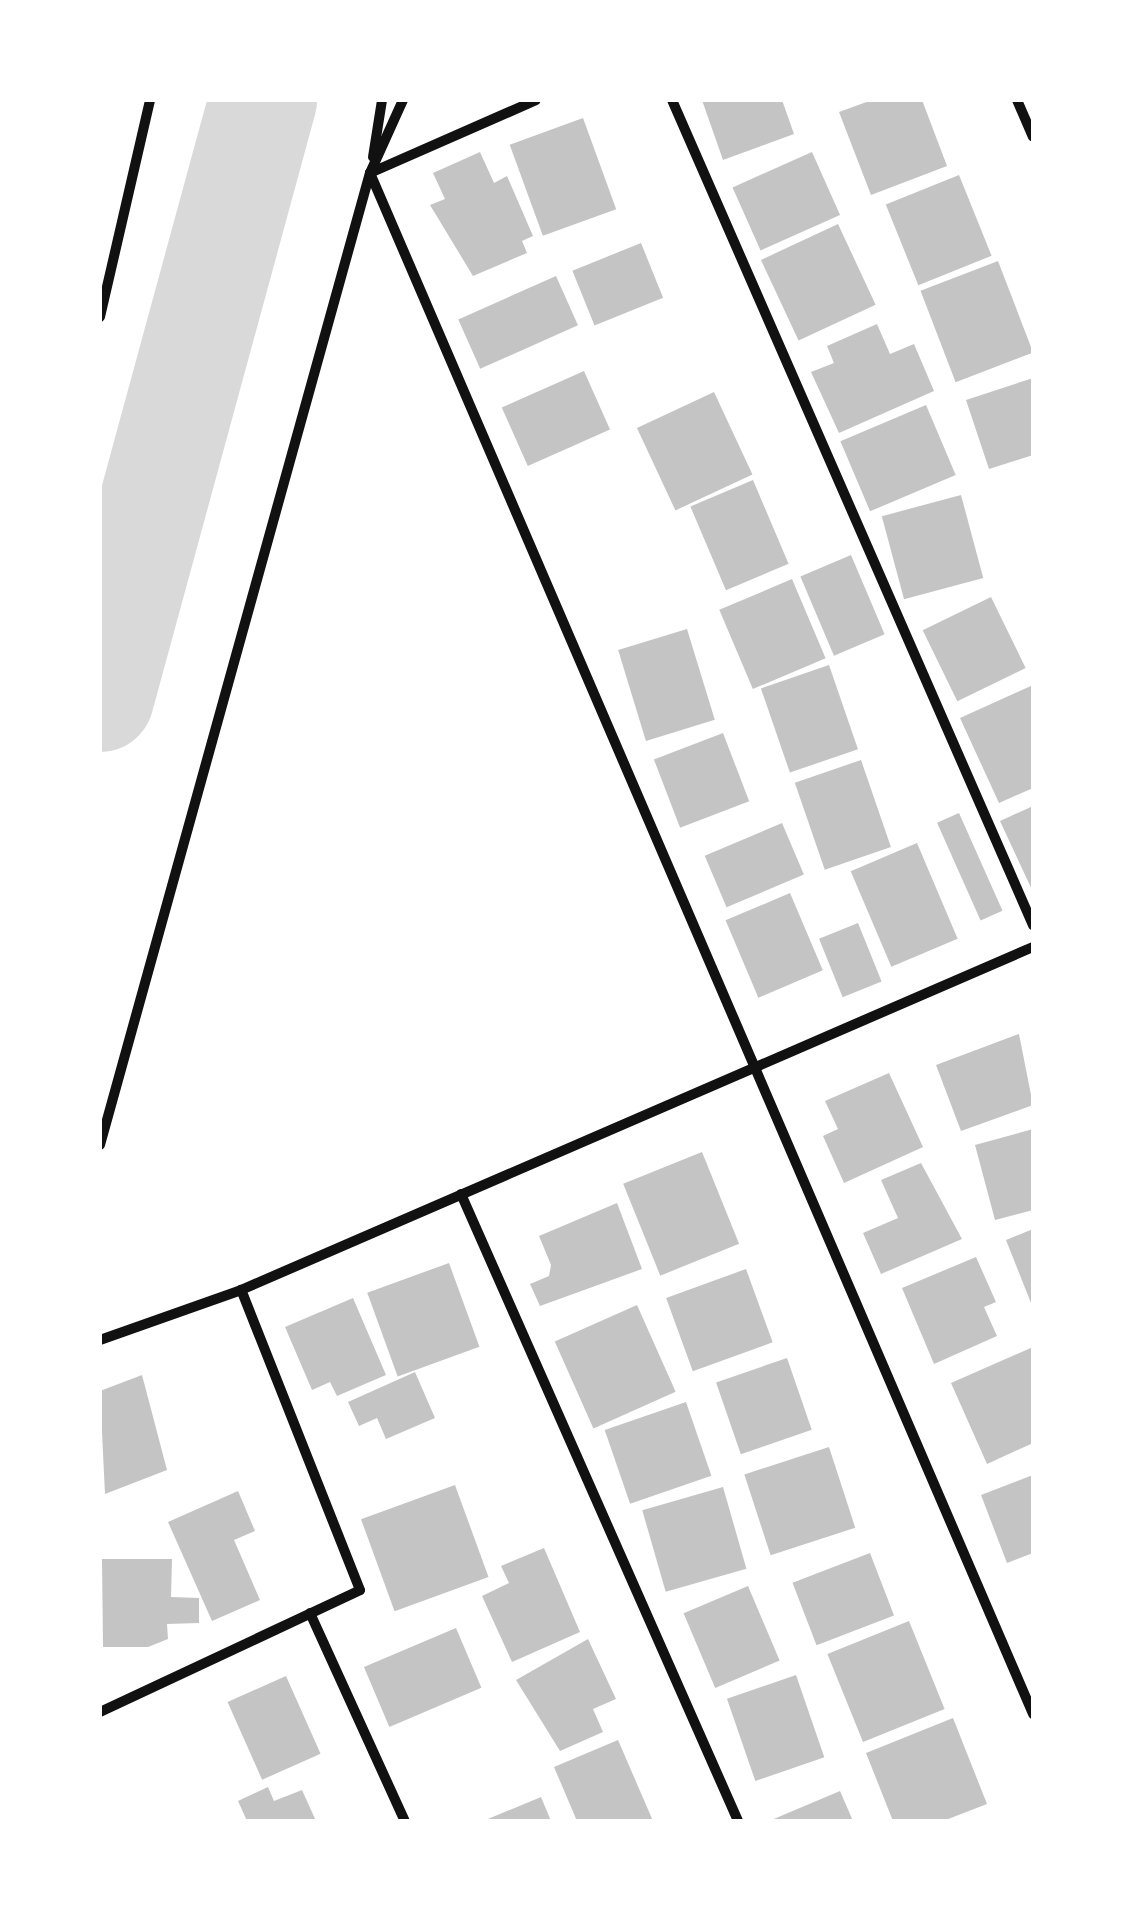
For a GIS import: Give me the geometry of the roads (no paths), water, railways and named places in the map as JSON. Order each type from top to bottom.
[{"type":"street","points":[[100,317],[150,100]]},
{"type":"street","points":[[100,1145],[370,173],[382,100]]},
{"type":"street","points":[[402,100],[370,173],[1033,1714]]},
{"type":"street","points":[[370,173],[536,100]]},
{"type":"street","points":[[672,100],[1033,926]]},
{"type":"street","points":[[1017,100],[1033,136]]},
{"type":"street","points":[[100,1340],[241,1290],[1033,947]]},
{"type":"street","points":[[461,1194],[738,1821]]},
{"type":"street","points":[[100,1712],[360,1590],[241,1290]]},
{"type":"street","points":[[310,1612],[404,1821]]},
{"type":"waterway","points":[[100,698],[263,100]]}]
